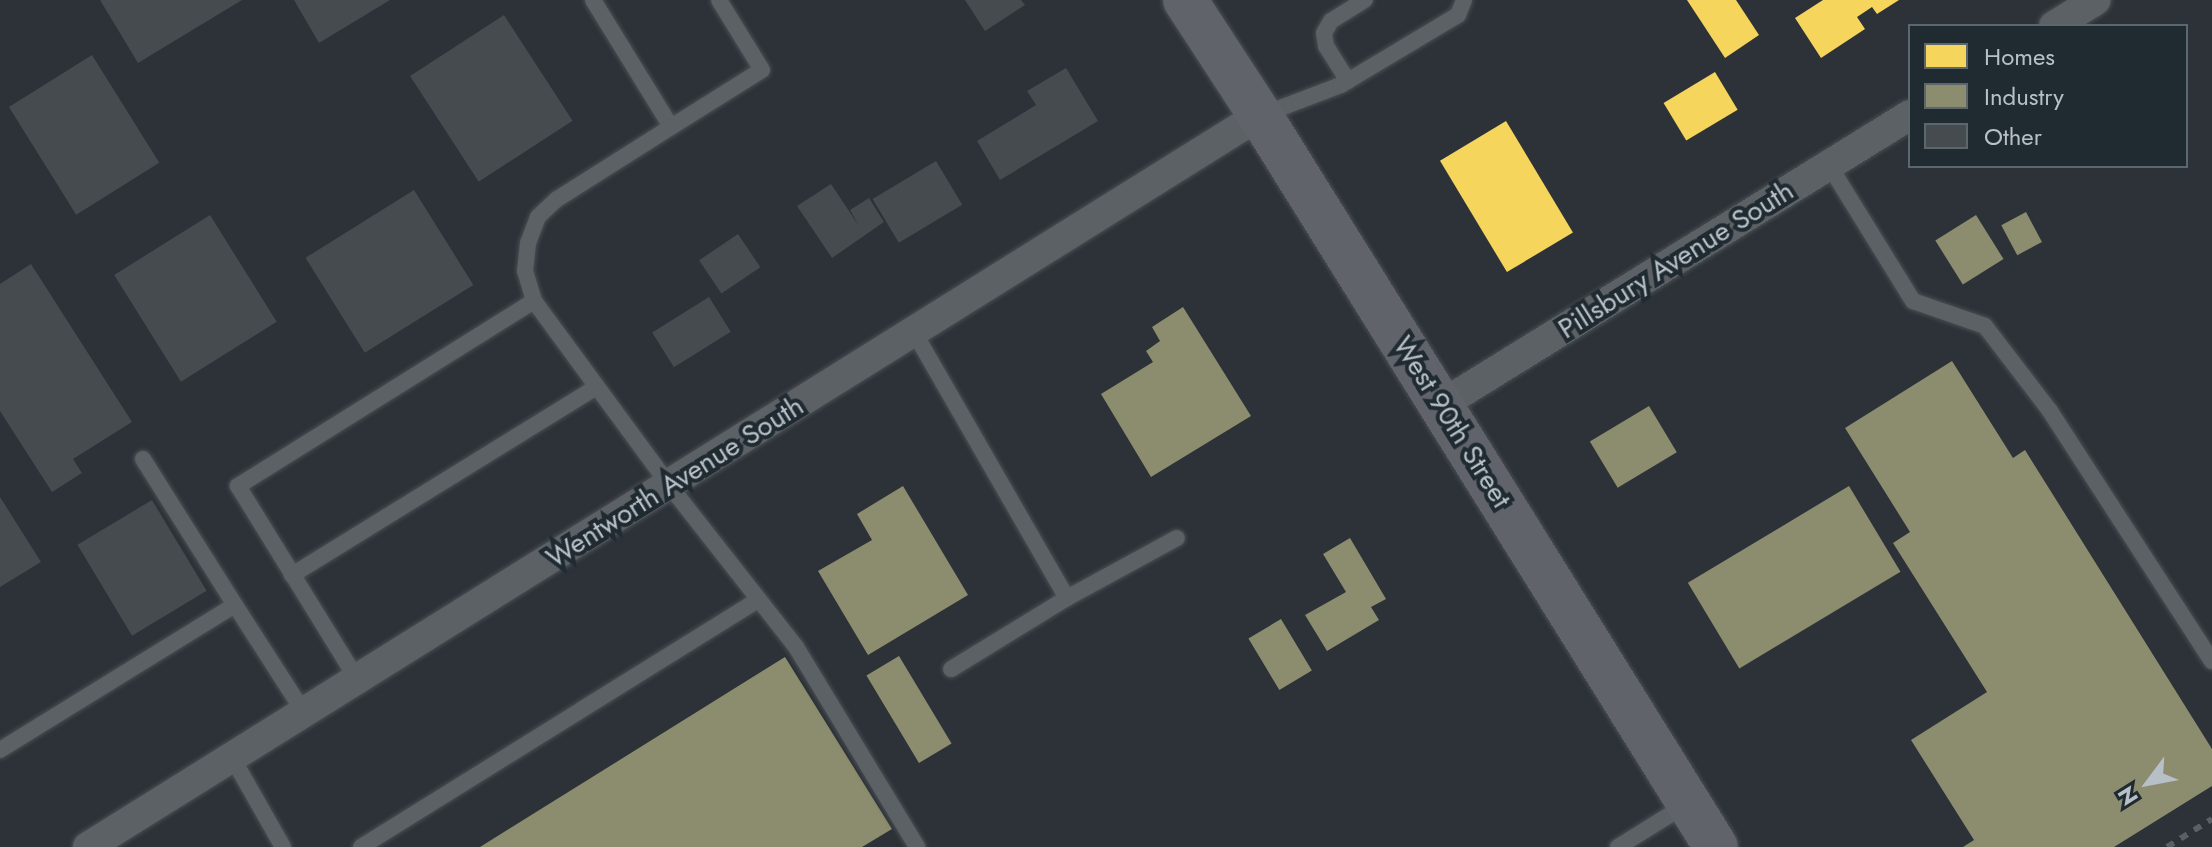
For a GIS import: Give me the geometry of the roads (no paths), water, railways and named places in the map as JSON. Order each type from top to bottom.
[{"type":"street","name":"West 90th Street","points":[[1185,0],[1260,115],[1716,847]]},
{"type":"street","points":[[2057,24],[2096,0]]},
{"type":"street","name":"Wentworth Avenue South","points":[[88,847],[1260,115]]},
{"type":"street","name":"Pillsbury Avenue South","points":[[1441,405],[1908,116]]},
{"type":"lane","points":[[593,0],[671,127]]},
{"type":"lane","points":[[719,0],[762,70],[557,199],[538,217],[528,243],[525,271],[534,301],[669,485],[796,647],[917,847]]},
{"type":"lane","points":[[1348,81],[1326,46],[1324,33],[1331,21],[1365,0]]},
{"type":"lane","points":[[1260,115],[1348,81],[1458,15],[1464,0]]},
{"type":"lane","points":[[1829,165],[1913,301],[1985,326],[2050,411],[2212,661]]},
{"type":"lane","points":[[358,681],[238,486],[534,301]]},
{"type":"lane","points":[[914,332],[1067,598]]},
{"type":"lane","points":[[292,575],[596,387]]},
{"type":"lane","points":[[143,459],[305,714]]},
{"type":"lane","points":[[951,669],[1067,598],[1177,538]]},
{"type":"lane","points":[[361,847],[758,600]]},
{"type":"lane","points":[[0,750],[235,605]]},
{"type":"lane","points":[[233,759],[283,847]]},
{"type":"lane","points":[[1618,847],[1689,803]]},
{"type":"railway","points":[[2167,847],[2212,819]]}]
